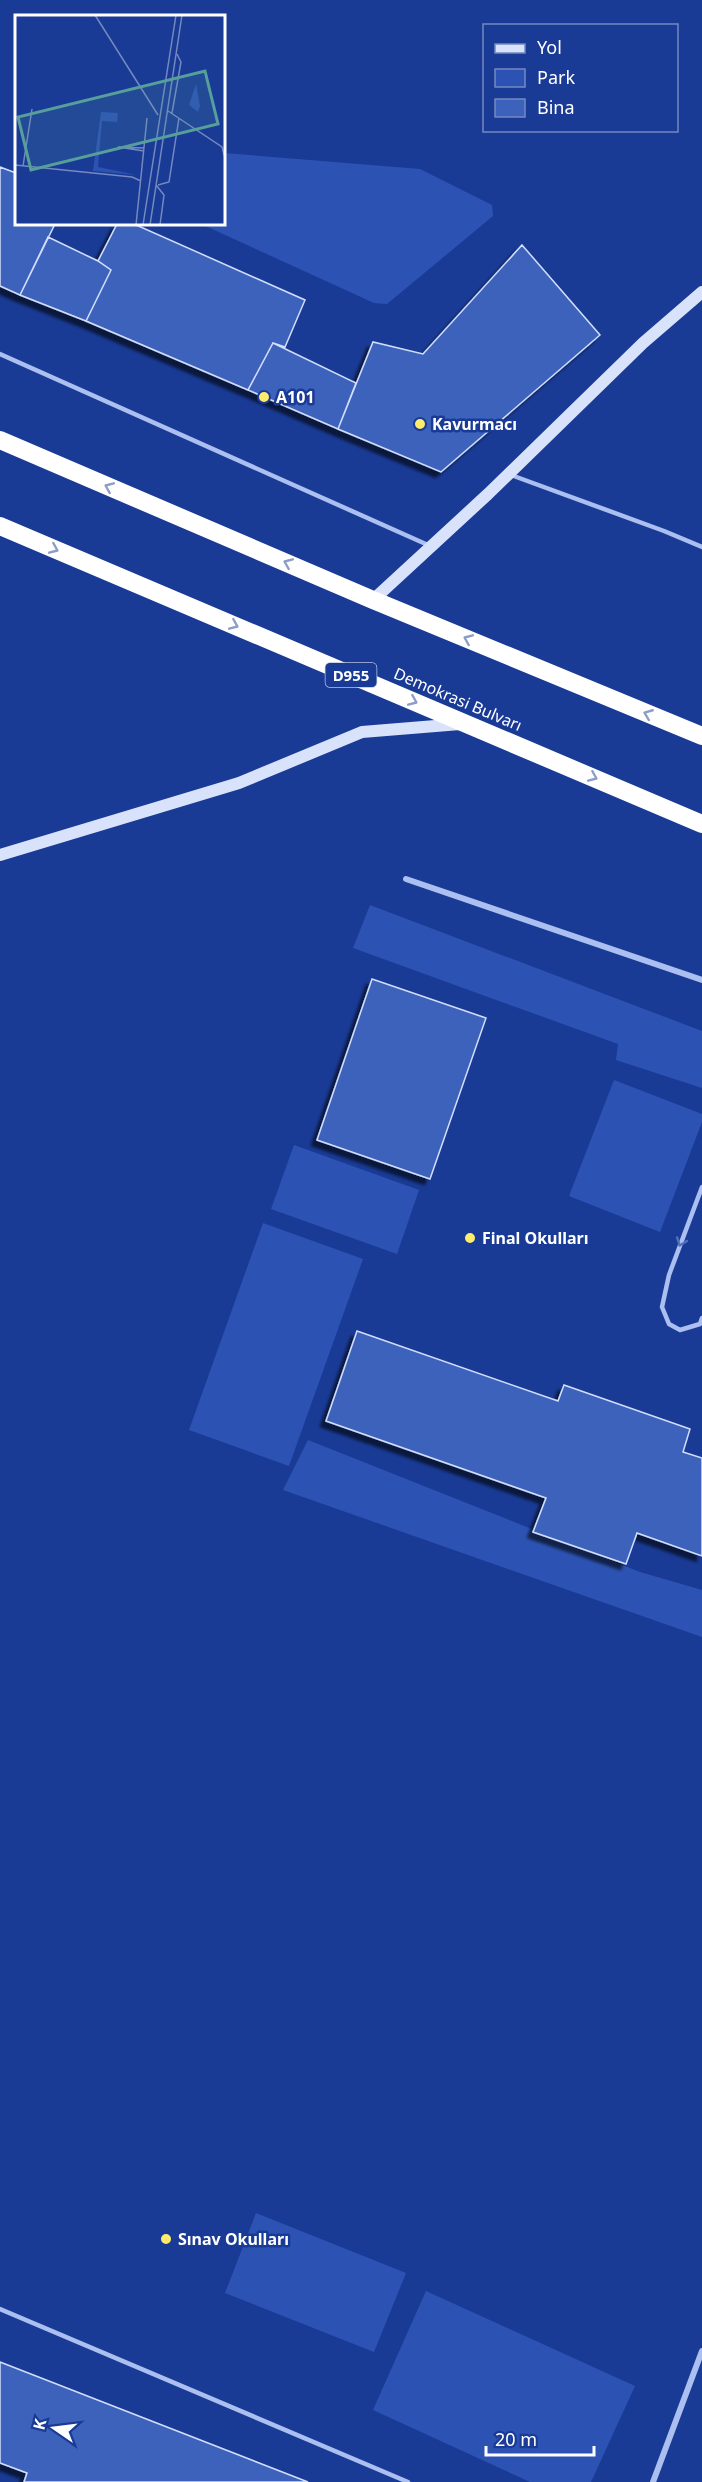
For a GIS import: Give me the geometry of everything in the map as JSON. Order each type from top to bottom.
[{"type":"highway","points":[[0,440],[373,600],[702,736]]},
{"type":"highway","name":"Demokrasi Bulvarı","points":[[0,526],[702,824]]},
{"type":"street","points":[[373,600],[508,474],[643,343],[702,292]]},
{"type":"street","points":[[0,855],[239,783],[362,732],[466,723]]},
{"type":"street","points":[[406,879],[702,980]]},
{"type":"street","points":[[653,2482],[702,2351]]},
{"type":"lane","points":[[0,354],[431,546]]},
{"type":"lane","points":[[508,474],[702,547]]},
{"type":"lane","points":[[702,1187],[669,1275],[662,1307],[669,1324],[680,1330],[700,1324],[702,1318]]},
{"type":"lane","points":[[0,2309],[408,2482]]},
{"type":"green space","points":[[225,153],[420,169],[492,205],[493,216],[387,304],[374,303],[203,225],[225,225]]},
{"type":"green space","points":[[370,905],[702,1031],[702,1088],[616,1060],[618,1044],[353,948]]},
{"type":"green space","points":[[614,1080],[702,1114],[702,1122],[660,1232],[569,1196]]},
{"type":"green space","points":[[294,1145],[419,1190],[397,1254],[271,1209]]},
{"type":"green space","points":[[263,1223],[363,1259],[289,1466],[189,1430]]},
{"type":"green space","points":[[308,1440],[640,1572],[702,1590],[702,1637],[283,1490]]},
{"type":"green space","points":[[256,2213],[406,2273],[374,2352],[225,2293]]},
{"type":"green space","points":[[426,2291],[635,2386],[591,2482],[530,2482],[373,2410]]},
{"type":"building","points":[[0,167],[15,173],[15,225],[55,225],[20,295],[0,286]]},
{"type":"building","points":[[116,225],[136,225],[305,300],[285,347],[273,343],[248,390],[86,321],[111,270],[98,261]]},
{"type":"building","points":[[48,237],[98,261],[111,270],[86,321],[20,295]]},
{"type":"building","points":[[522,245],[600,335],[441,472],[338,429],[373,342],[423,354]]},
{"type":"building","points":[[273,343],[356,383],[338,429],[248,390]]},
{"type":"building","points":[[372,979],[486,1018],[430,1179],[317,1140]]},
{"type":"building","points":[[357,1331],[558,1401],[564,1385],[690,1429],[683,1452],[702,1458],[702,1556],[637,1533],[626,1564],[533,1532],[546,1498],[326,1421]]},
{"type":"building","points":[[0,2362],[308,2482],[24,2482],[27,2473],[0,2463]]},
{"type":"place","name":"A101","points":[[264,397]]},
{"type":"place","name":"Kavurmacı","points":[[420,424]]},
{"type":"place","name":"Final Okulları","points":[[470,1238]]},
{"type":"place","name":"Sınav Okulları","points":[[166,2239]]}]
